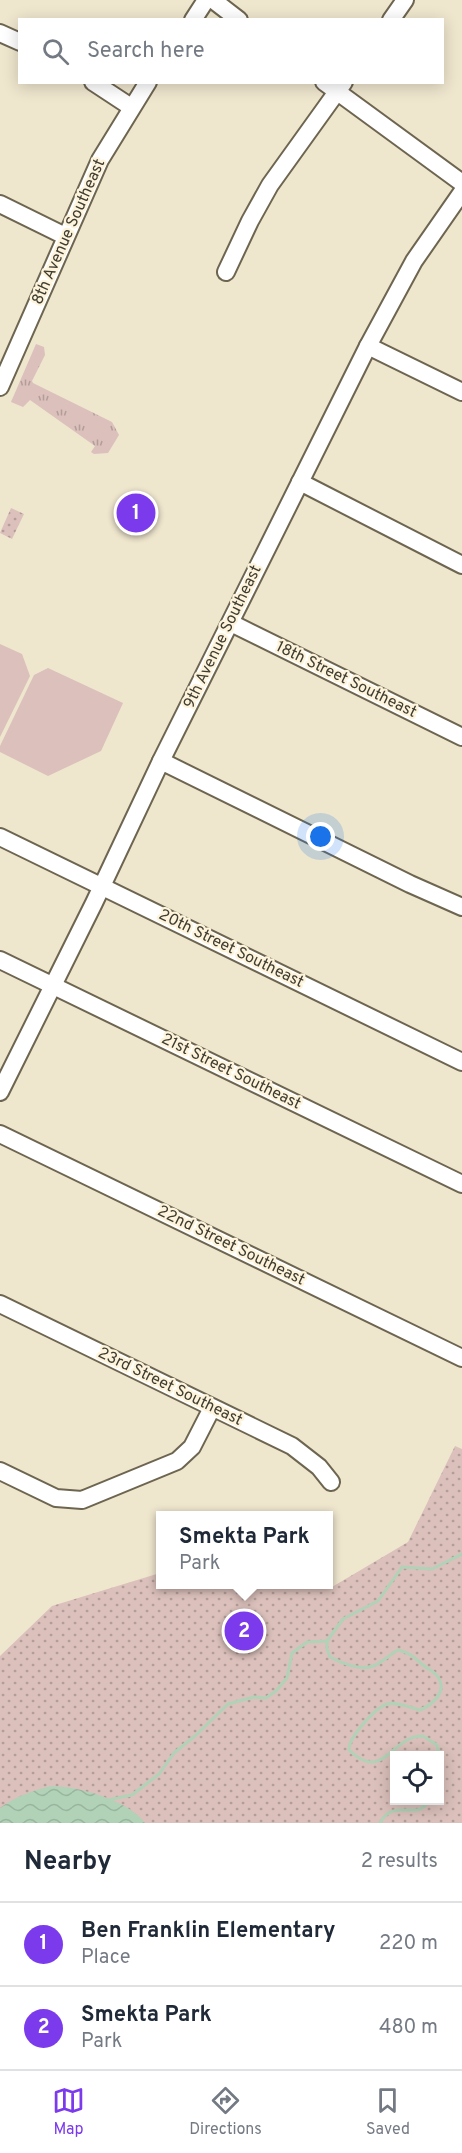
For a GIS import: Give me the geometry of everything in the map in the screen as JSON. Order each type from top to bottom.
[{"type":"street","points":[[194,18],[206,0]]},
{"type":"street","points":[[213,0],[236,18]]},
{"type":"street","points":[[392,18],[405,0]]},
{"type":"street","points":[[0,33],[18,41]]},
{"type":"street","points":[[96,84],[131,107]]},
{"type":"street","name":"8th Avenue Southeast","points":[[1,380],[100,160],[147,84]]},
{"type":"street","points":[[226,272],[264,194],[335,86],[462,183]]},
{"type":"street","name":"9th Avenue Southeast","points":[[0,1092],[161,761],[368,346],[414,261],[462,192]]},
{"type":"street","points":[[0,204],[65,236]]},
{"type":"street","points":[[368,346],[462,392]]},
{"type":"street","points":[[300,482],[462,565]]},
{"type":"street","name":"18th Street Southeast","points":[[231,623],[462,737]]},
{"type":"street","points":[[161,761],[462,908]]},
{"type":"street","name":"20th Street Southeast","points":[[0,837],[462,1062]]},
{"type":"street","name":"21st Street Southeast","points":[[0,960],[462,1184]]},
{"type":"street","name":"22nd Street Southeast","points":[[0,1134],[462,1358]]},
{"type":"street","name":"23rd Street Southeast","points":[[0,1304],[292,1446],[319,1467],[331,1482]]},
{"type":"street","points":[[0,1472],[56,1498],[82,1500],[177,1461],[192,1447],[212,1408]]},
{"type":"green space","points":[[36,344],[44,347],[45,355],[33,383],[112,422],[119,435],[108,453],[94,454],[91,452],[95,446],[30,400],[23,407],[11,402]]},
{"type":"green space","points":[[11,508],[24,514],[12,539],[0,533]]},
{"type":"green space","points":[[0,644],[22,654],[30,676],[0,737]]},
{"type":"green space","points":[[48,668],[123,703],[101,751],[48,776],[0,752],[0,746],[34,675]]},
{"type":"green space","points":[[455,1446],[462,1449],[462,1823],[0,1823],[0,1656],[52,1606],[156,1574],[156,1589],[333,1589],[333,1586],[408,1542]]},
{"type":"water","points":[[51,1786],[88,1792],[115,1801],[145,1823],[0,1823],[0,1808],[24,1794]]},
{"type":"waterway","points":[[390,1753],[375,1762],[368,1762],[349,1750],[357,1731],[369,1717],[387,1704],[395,1703],[420,1710],[429,1705],[440,1693],[441,1683],[438,1677],[412,1656],[398,1650],[373,1666],[357,1667],[345,1664],[330,1657],[327,1641],[343,1619],[378,1601],[402,1567],[432,1569],[462,1554]]},
{"type":"waterway","points":[[108,1800],[132,1795],[159,1774],[174,1753],[228,1704],[254,1697],[266,1698],[276,1691],[287,1678],[292,1653],[307,1642],[327,1641]]},
{"type":"waterway","points":[[392,1751],[409,1739],[423,1736],[437,1745],[438,1751]]},
{"type":"waterway","points":[[380,1823],[392,1811],[419,1810],[425,1805]]},
{"type":"place","name":"Ben Franklin Elementary","points":[[136,513]]},
{"type":"place","name":"Smekta Park","points":[[244,1631]]}]
